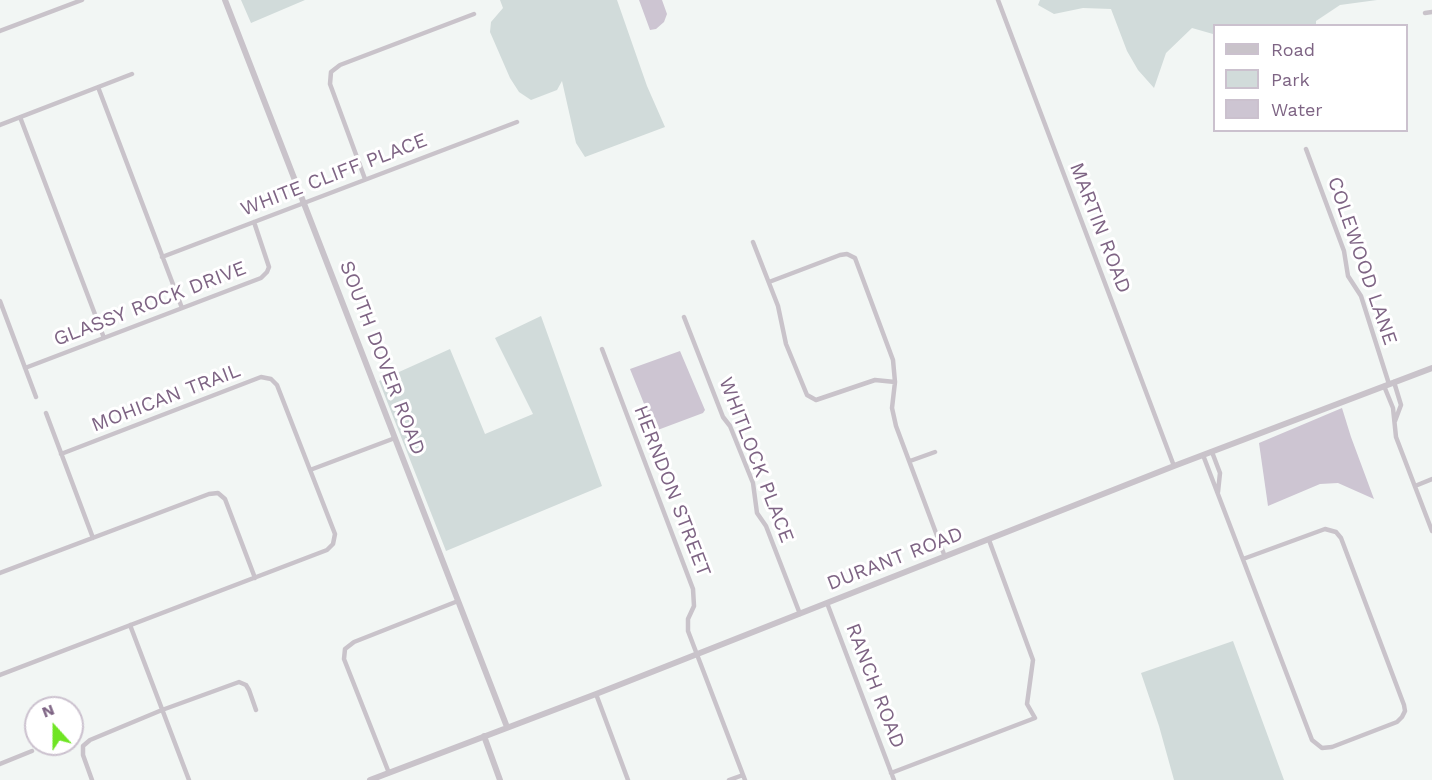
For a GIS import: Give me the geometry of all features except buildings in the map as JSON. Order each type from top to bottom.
[{"type":"street","points":[[0,32],[82,0]]},
{"type":"street","name":"SOUTH DOVER ROAD","points":[[225,0],[507,728]]},
{"type":"street","name":"MARTIN ROAD","points":[[998,0],[1174,466]]},
{"type":"street","points":[[1425,13],[1432,12]]},
{"type":"street","points":[[365,179],[330,84],[331,72],[340,65],[474,14]]},
{"type":"street","points":[[0,125],[132,74]]},
{"type":"street","points":[[98,87],[182,308]]},
{"type":"street","points":[[20,117],[104,338]]},
{"type":"street","name":"WHITE CLIFF PLACE","points":[[162,257],[517,122]]},
{"type":"street","name":"COLEWOOD LANE","points":[[1306,149],[1344,251],[1348,276],[1360,296],[1389,384],[1396,437],[1432,531]]},
{"type":"street","name":"GLASSY ROCK DRIVE","points":[[25,368],[265,276],[269,267],[254,222]]},
{"type":"street","points":[[753,242],[778,306],[786,344],[807,395],[816,400],[875,380],[895,382]]},
{"type":"street","points":[[769,282],[840,255],[852,256],[858,263],[893,360],[895,382],[892,408],[894,418],[945,557]]},
{"type":"street","points":[[0,301],[36,397]]},
{"type":"street","name":"WHITLOCK PLACE","points":[[684,317],[723,417],[730,426],[753,483],[758,513],[766,526],[800,614]]},
{"type":"street","name":"HERNDON STREET","points":[[602,349],[693,589],[694,606],[688,619],[688,631],[744,778]]},
{"type":"street","name":"DURANT ROAD","points":[[370,780],[596,694],[1174,466],[1432,368]]},
{"type":"street","name":"MOHICAN TRAIL","points":[[0,675],[327,550],[333,544],[335,534],[277,385],[271,379],[261,377],[62,454]]},
{"type":"street","name":"COLEWOOD LANE","points":[[1389,384],[1401,405],[1395,420]]},
{"type":"street","points":[[46,413],[93,538]]},
{"type":"street","points":[[310,470],[395,438]]},
{"type":"street","points":[[909,461],[935,452]]},
{"type":"street","points":[[1212,452],[1220,473],[1218,492]]},
{"type":"street","points":[[1203,455],[1312,740],[1322,748],[1332,747],[1396,722],[1402,717],[1405,711],[1404,705],[1341,538],[1336,532],[1325,529],[1243,559]]},
{"type":"street","points":[[1415,486],[1432,479]]},
{"type":"street","points":[[0,573],[209,494],[218,493],[225,499],[255,578]]},
{"type":"street","points":[[891,773],[1035,718],[1027,704],[1033,660],[989,540]]},
{"type":"street","points":[[389,773],[344,659],[345,649],[354,642],[458,601]]},
{"type":"street","name":"RANCH ROAD","points":[[827,603],[894,780]]},
{"type":"street","points":[[130,625],[189,780]]},
{"type":"street","points":[[92,780],[82,755],[83,746],[90,740],[162,710],[239,682],[246,685],[256,710]]},
{"type":"street","points":[[596,694],[628,780]]},
{"type":"street","points":[[484,736],[500,780]]},
{"type":"street","points":[[0,764],[24,754]]},
{"type":"street","points":[[729,780],[744,778]]},
{"type":"green space","points":[[241,0],[305,0],[251,23]]},
{"type":"green space","points":[[500,0],[617,0],[647,86],[665,127],[585,157],[576,143],[562,81],[557,90],[531,100],[519,92],[510,78],[490,32],[491,22],[503,8]]},
{"type":"green space","points":[[1040,0],[1377,0],[1340,5],[1316,21],[1316,24],[1213,24],[1213,34],[1192,28],[1166,53],[1154,88],[1138,70],[1127,51],[1111,9],[1083,8],[1054,14],[1038,5]]},
{"type":"green space","points":[[541,316],[602,486],[446,551],[379,381],[450,349],[485,434],[533,414],[495,338]]},
{"type":"green space","points":[[1233,641],[1284,780],[1174,780],[1141,673]]},
{"type":"water","points":[[639,0],[662,0],[667,14],[664,22],[656,29],[650,30]]},
{"type":"water","points":[[680,351],[705,410],[703,413],[655,431],[630,369]]},
{"type":"water","points":[[1342,408],[1374,499],[1338,483],[1320,484],[1268,506],[1259,443]]}]
